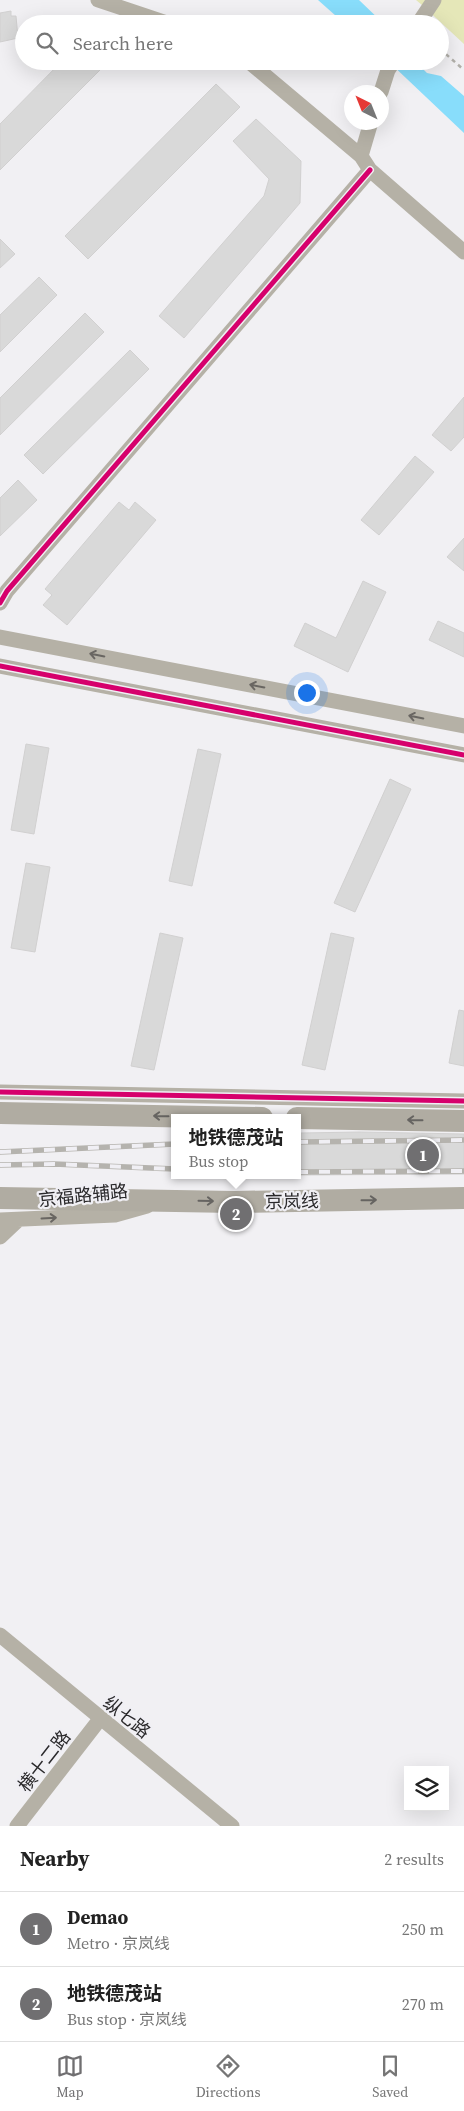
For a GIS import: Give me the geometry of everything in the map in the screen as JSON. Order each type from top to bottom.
[{"type":"highway","points":[[0,1114],[171,1117]]},
{"type":"highway","points":[[301,1118],[464,1121]]},
{"type":"highway","name":"京岚线","points":[[0,1198],[234,1202],[464,1198]]},
{"type":"street","points":[[98,0],[143,15]]},
{"type":"street","points":[[424,15],[434,0]]},
{"type":"street","points":[[259,70],[360,156],[370,170],[464,252]]},
{"type":"street","points":[[383,85],[388,70]]},
{"type":"street","points":[[360,156],[368,130]]},
{"type":"street","points":[[0,603],[7,591],[370,170]]},
{"type":"street","points":[[0,637],[464,726]]},
{"type":"street","points":[[0,666],[464,755]]},
{"type":"street","points":[[0,1092],[464,1101]]},
{"type":"street","name":"京福路辅路","points":[[0,1220],[115,1215],[168,1201]]},
{"type":"street","points":[[0,1237],[18,1220]]},
{"type":"street","name":"纵七路","points":[[0,1634],[100,1719],[232,1826]]},
{"type":"street","name":"横十二路","points":[[17,1826],[100,1719]]},
{"type":"path","points":[[449,57],[464,70]]},
{"type":"green space","points":[[416,0],[464,0],[464,44],[449,30],[449,15],[433,15]]},
{"type":"water","points":[[318,0],[359,0],[375,15],[335,15]]},
{"type":"water","points":[[398,70],[424,70],[427,73],[441,76],[464,96],[464,133]]},
{"type":"building","points":[[11,11],[11,16],[15,16],[15,39],[0,42],[0,13]]},
{"type":"building","points":[[53,70],[100,70],[0,170],[0,124]]},
{"type":"building","points":[[216,84],[240,107],[88,259],[65,236]]},
{"type":"building","points":[[256,119],[301,161],[300,203],[184,338],[159,316],[264,196],[269,179],[233,141]]},
{"type":"building","points":[[0,239],[15,254],[0,268]]},
{"type":"building","points":[[39,277],[57,295],[0,352],[0,315]]},
{"type":"building","points":[[85,313],[104,332],[0,435],[0,398]]},
{"type":"building","points":[[130,350],[149,369],[43,474],[24,455]]},
{"type":"building","points":[[464,397],[464,437],[451,451],[432,435]]},
{"type":"building","points":[[415,456],[434,472],[379,535],[361,520]]},
{"type":"building","points":[[18,480],[37,500],[0,536],[0,498]]},
{"type":"building","points":[[119,502],[129,510],[135,502],[156,520],[67,625],[43,605],[52,595],[45,589]]},
{"type":"building","points":[[464,538],[464,571],[447,557]]},
{"type":"building","points":[[363,581],[386,592],[348,672],[294,646],[305,623],[336,638]]},
{"type":"building","points":[[438,621],[464,633],[464,657],[429,640]]},
{"type":"building","points":[[26,744],[49,748],[34,834],[11,830]]},
{"type":"building","points":[[198,749],[221,754],[192,886],[169,881]]},
{"type":"building","points":[[390,779],[411,789],[355,912],[334,903]]},
{"type":"building","points":[[26,863],[50,867],[35,952],[11,948]]},
{"type":"building","points":[[160,933],[183,938],[154,1070],[131,1066]]},
{"type":"building","points":[[331,933],[354,938],[325,1070],[302,1065]]},
{"type":"building","points":[[459,1010],[464,1011],[464,1066],[449,1063]]},
{"type":"building","points":[[301,1133],[464,1134],[464,1174],[301,1175]]},
{"type":"railway","points":[[301,1142],[464,1140]]},
{"type":"railway","points":[[0,1152],[171,1144]]},
{"type":"railway","points":[[0,1165],[54,1164],[171,1169]]},
{"type":"railway","points":[[301,1172],[464,1171]]},
{"type":"cycle path","points":[[0,603],[7,591],[370,170]]},
{"type":"cycle path","points":[[0,666],[464,755]]},
{"type":"cycle path","points":[[0,1092],[464,1101]]},
{"type":"place","name":"Demao","points":[[423,1155]]},
{"type":"place","name":"地铁德茂站","points":[[236,1214]]}]
